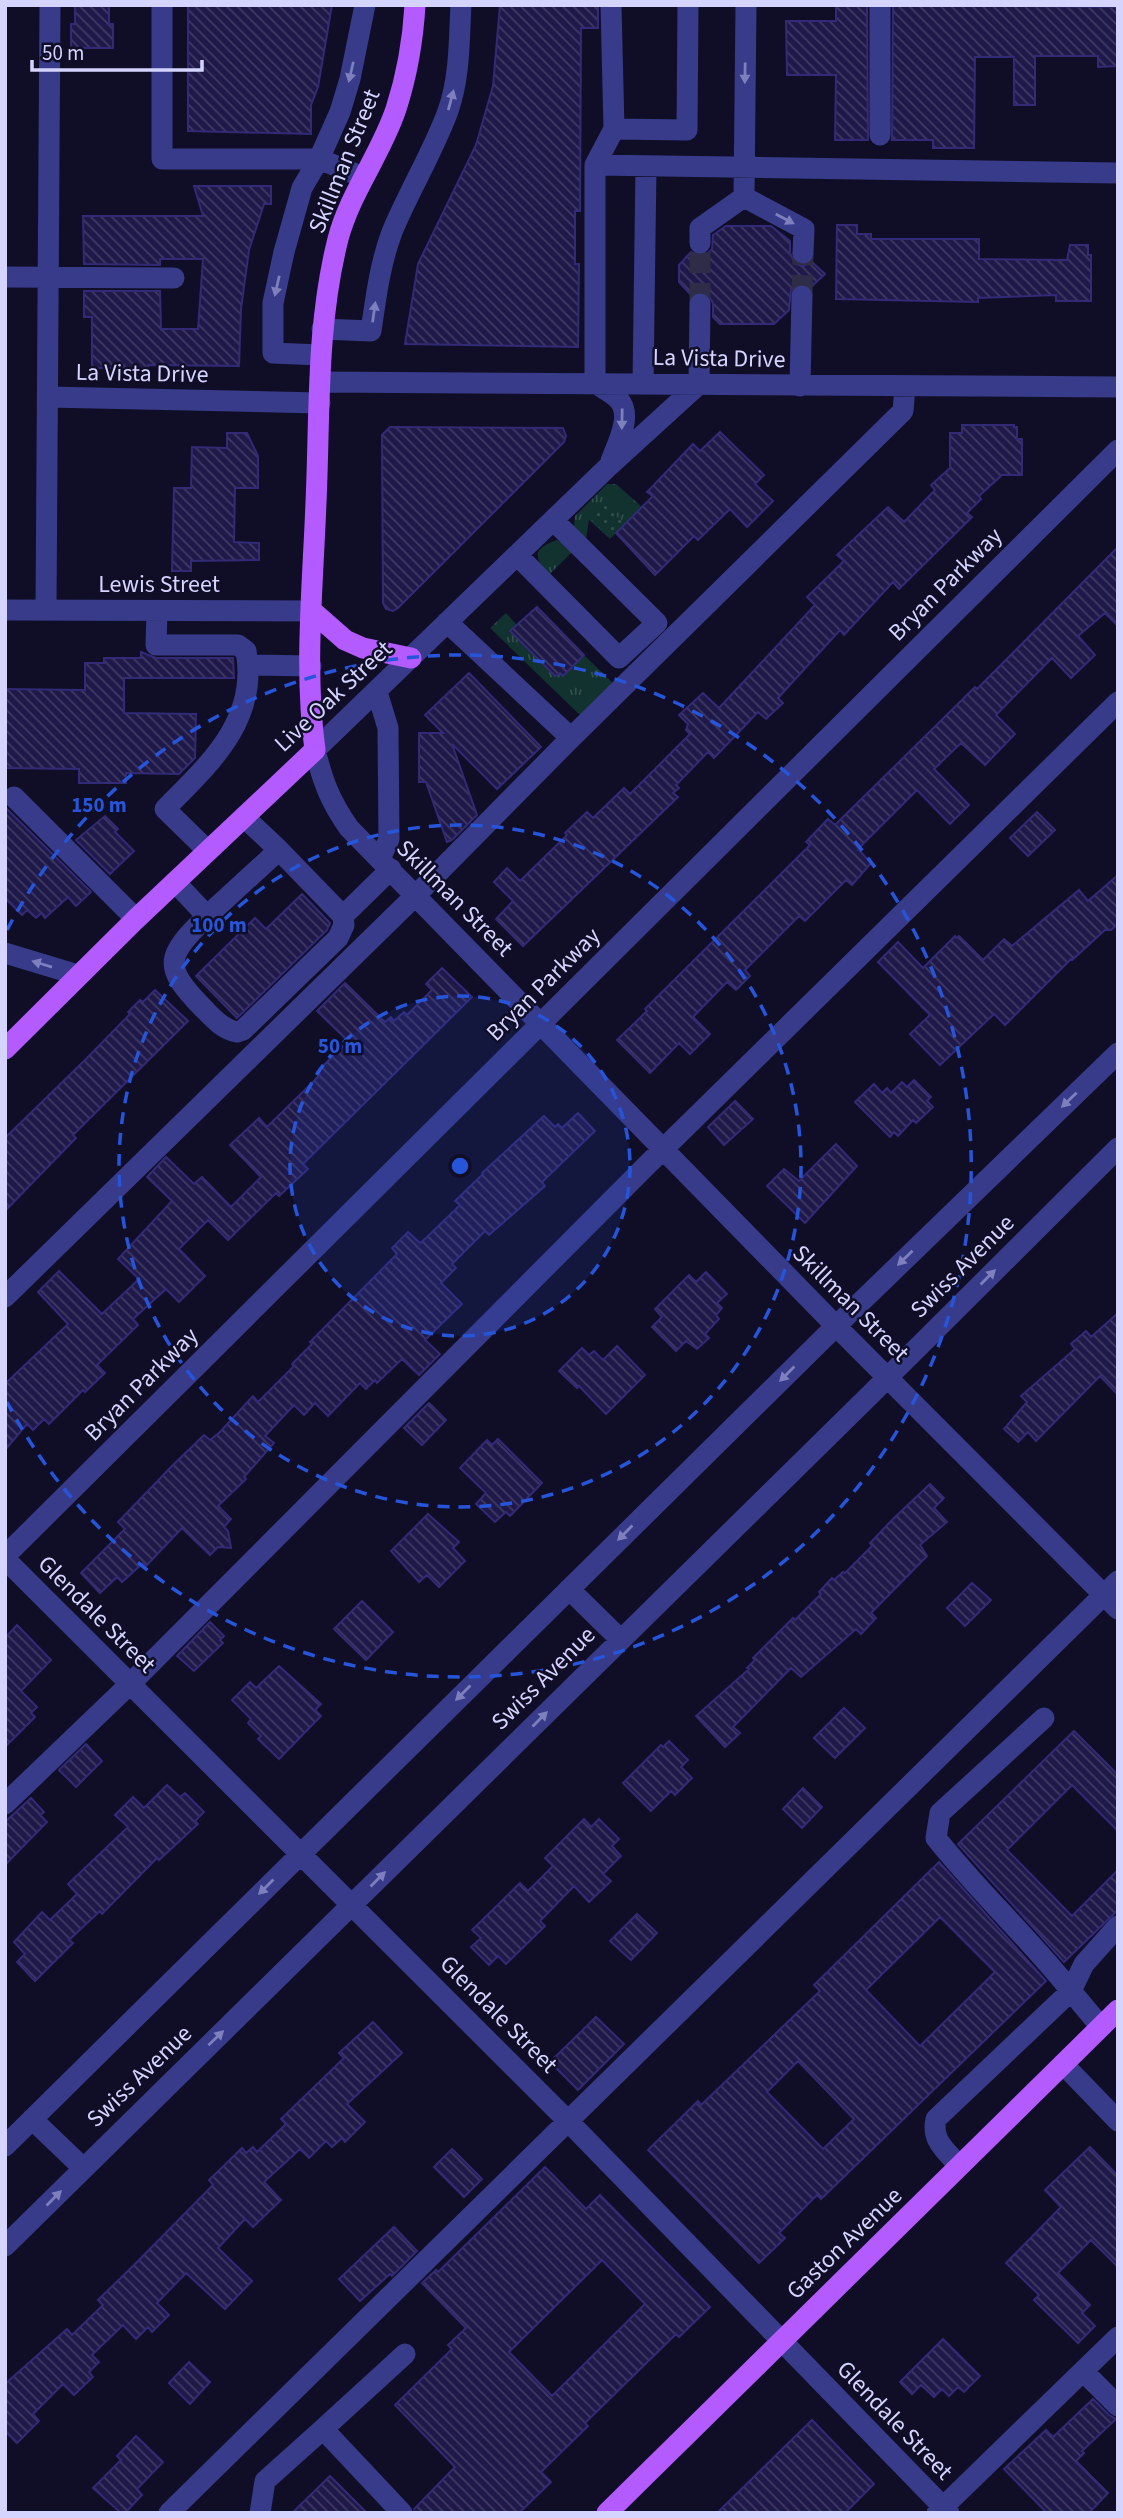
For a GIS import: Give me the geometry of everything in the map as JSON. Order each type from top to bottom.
[{"type":"main road","name":"Skillman Street","points":[[315,750],[310,717],[312,611],[320,355],[328,282],[340,234],[363,177],[396,110],[412,44],[415,5]]},
{"type":"main road","points":[[312,611],[345,640],[362,648],[411,658]]},
{"type":"main road","name":"Live Oak Street","points":[[5,1049],[136,919],[315,750]]},
{"type":"main road","name":"Gaston Avenue","points":[[607,2513],[1118,2010]]},
{"type":"street","points":[[46,610],[50,5]]},
{"type":"street","points":[[162,5],[162,159],[319,159],[363,177]]},
{"type":"street","points":[[320,355],[274,353],[273,303],[302,188],[319,159],[344,101],[365,5]]},
{"type":"street","points":[[322,329],[371,331],[378,282],[392,233],[447,111],[458,69],[461,5]]},
{"type":"street","points":[[609,466],[623,427],[624,412],[620,400],[595,383],[595,164],[614,129],[611,5]]},
{"type":"street","points":[[614,129],[687,130],[688,5]]},
{"type":"street","points":[[744,197],[746,5]]},
{"type":"street","points":[[880,5],[880,135]]},
{"type":"street","points":[[595,164],[744,169],[1118,173]]},
{"type":"street","points":[[643,384],[646,166]]},
{"type":"street","points":[[700,243],[700,228],[744,197]]},
{"type":"street","points":[[744,197],[804,229],[803,253]]},
{"type":"street","points":[[5,277],[174,278]]},
{"type":"street","points":[[800,386],[802,296]]},
{"type":"street","points":[[699,384],[700,304]]},
{"type":"street","name":"La Vista Drive","points":[[48,397],[595,383],[1118,387]]},
{"type":"street","name":"Live Oak Street","points":[[315,750],[609,466],[699,384]]},
{"type":"street","points":[[5,1297],[416,895],[903,411],[905,387]]},
{"type":"street","name":"Bryan Parkway","points":[[5,1557],[1118,450]]},
{"type":"street","points":[[517,555],[620,658],[657,623],[553,520]]},
{"type":"street","name":"Lewis Street","points":[[5,610],[312,611]]},
{"type":"street","points":[[157,611],[156,645],[238,645],[246,651],[249,665],[246,696],[236,724],[217,757],[164,809],[208,851]]},
{"type":"street","points":[[237,611],[238,645]]},
{"type":"street","points":[[447,622],[571,738]]},
{"type":"street","points":[[249,665],[311,666]]},
{"type":"street","points":[[343,916],[386,864],[389,839],[388,728],[377,692]]},
{"type":"street","points":[[5,1804],[130,1684],[664,1149],[1118,702]]},
{"type":"street","name":"Skillman Street","points":[[315,750],[323,784],[336,811],[349,828],[836,1326],[1113,1595]]},
{"type":"street","points":[[14,797],[136,919]]},
{"type":"street","points":[[244,817],[279,850],[343,916],[344,925],[338,938],[243,1030],[237,1032],[219,1024],[184,988],[176,976],[174,955],[183,940],[279,850]]},
{"type":"street","points":[[175,882],[207,916]]},
{"type":"street","points":[[5,953],[78,975]]},
{"type":"street","name":"Swiss Avenue","points":[[5,2146],[569,1588],[1118,1052]]},
{"type":"street","name":"Swiss Avenue","points":[[5,2246],[888,1378],[1118,1148]]},
{"type":"street","name":"Glendale Street","points":[[5,1557],[568,2121],[782,2340],[943,2511]]},
{"type":"street","points":[[569,1588],[620,1639]]},
{"type":"street","points":[[169,2513],[568,2121],[1113,1595]]},
{"type":"street","points":[[1044,1718],[940,1813],[936,1838],[953,1860],[1042,1954],[1101,2027]]},
{"type":"street","points":[[960,2166],[936,2140],[933,2130],[936,2119],[1071,1991],[1084,1964],[1118,1926]]},
{"type":"street","points":[[1063,2064],[1118,2121]]},
{"type":"street","points":[[32,2119],[83,2168]]},
{"type":"street","points":[[943,2511],[1118,2337]]},
{"type":"street","points":[[260,2513],[265,2481],[405,2354]]},
{"type":"street","points":[[1084,2372],[1118,2406]]},
{"type":"street","points":[[323,2429],[402,2513]]},
{"type":"green space","points":[[607,484],[616,484],[642,507],[610,539],[589,520],[586,539],[574,527],[575,516]]},
{"type":"green space","points":[[604,504],[624,523],[610,538],[590,519]]},
{"type":"green space","points":[[557,540],[574,550],[549,575],[540,563],[538,554],[543,546]]},
{"type":"green space","points":[[506,613],[563,676],[584,655],[617,687],[583,718],[490,628]]},
{"type":"building","points":[[75,5],[109,5],[109,24],[113,24],[113,48],[71,48],[71,24],[75,24]]},
{"type":"building","points":[[188,5],[332,5],[318,87],[311,105],[311,134],[188,131]]},
{"type":"building","points":[[500,5],[598,5],[598,28],[581,28],[580,211],[575,211],[575,264],[579,264],[578,347],[405,344],[418,264],[476,145],[493,86]]},
{"type":"building","points":[[836,5],[867,5],[868,140],[835,140],[836,75],[787,75],[786,21],[836,21]]},
{"type":"building","points":[[893,5],[1118,7],[1118,66],[1098,67],[1098,56],[1035,56],[1035,105],[1014,105],[1014,57],[975,57],[974,148],[933,148],[933,140],[892,140]]},
{"type":"building","points":[[194,186],[271,186],[271,204],[264,204],[249,250],[241,309],[239,366],[148,365],[148,368],[92,368],[92,317],[84,317],[84,291],[160,291],[161,329],[198,329],[203,259],[160,259],[160,265],[84,264],[83,216],[203,216]]},
{"type":"building","points":[[837,225],[857,225],[857,234],[871,234],[871,239],[979,239],[979,259],[1067,260],[1070,245],[1088,245],[1088,255],[1091,255],[1091,301],[1056,301],[1056,295],[978,298],[978,302],[836,299]]},
{"type":"building","points":[[726,226],[771,226],[790,241],[790,253],[795,264],[803,266],[812,262],[825,274],[811,287],[802,283],[791,289],[789,310],[774,324],[720,324],[713,317],[713,303],[707,293],[699,291],[691,295],[679,282],[679,265],[691,252],[699,256],[707,254],[712,249],[713,235]]},
{"type":"building","points":[[962,425],[1017,427],[1017,439],[1022,439],[1022,475],[1002,475],[979,496],[981,499],[967,513],[972,517],[899,589],[893,582],[844,635],[840,630],[778,698],[783,703],[766,719],[758,712],[714,758],[708,752],[676,785],[679,788],[673,793],[678,797],[523,946],[496,919],[513,901],[494,882],[507,868],[520,881],[587,812],[593,818],[624,788],[630,794],[690,734],[686,730],[688,724],[679,715],[703,693],[719,708],[815,605],[807,597],[844,561],[837,555],[888,507],[904,522],[935,490],[931,485],[950,468],[950,433],[962,433]]},
{"type":"building","points":[[390,427],[563,428],[566,436],[564,442],[393,611],[386,609],[383,603],[382,435]]},
{"type":"building","points":[[720,432],[764,475],[755,484],[773,501],[747,527],[730,509],[698,540],[694,536],[655,575],[616,533],[653,496],[647,492],[693,444],[700,451]]},
{"type":"building","points":[[227,433],[247,433],[258,456],[258,488],[235,488],[234,542],[259,543],[259,560],[191,561],[191,571],[172,571],[174,488],[191,488],[192,447],[227,448]]},
{"type":"building","points":[[1118,547],[1118,626],[1105,613],[1078,636],[1095,655],[1071,678],[1052,658],[996,715],[1015,734],[985,765],[961,743],[934,769],[969,805],[950,824],[917,790],[858,849],[871,863],[852,885],[846,880],[805,921],[799,916],[745,970],[750,976],[736,990],[727,982],[693,1017],[710,1034],[690,1054],[679,1043],[650,1073],[617,1040],[810,845],[806,842],[828,819],[835,825],[975,687],[977,689]]},
{"type":"building","points":[[537,607],[584,655],[563,676],[560,673],[555,676],[510,631]]},
{"type":"building","points":[[141,652],[156,658],[233,658],[234,678],[124,678],[124,713],[196,714],[195,758],[179,774],[126,773],[126,783],[79,783],[79,769],[5,768],[5,689],[85,690],[85,663],[104,663],[104,658],[141,658]]},
{"type":"building","points":[[469,673],[541,747],[497,789],[452,744],[477,815],[447,842],[426,782],[419,782],[419,733],[443,733],[425,715]]},
{"type":"building","points":[[5,807],[91,892],[76,906],[68,897],[45,918],[41,913],[36,918],[27,910],[22,915],[5,898]]},
{"type":"building","points":[[1037,812],[1055,830],[1028,856],[1010,838]]},
{"type":"building","points":[[105,816],[118,829],[115,832],[134,851],[110,874],[76,840]]},
{"type":"building","points":[[1118,875],[1118,924],[1111,930],[1105,930],[1071,959],[1005,1025],[994,1014],[940,1065],[910,1034],[930,1015],[878,962],[898,942],[923,968],[955,936],[959,936],[983,960],[1004,939],[1012,946],[1079,890],[1088,901]]},
{"type":"building","points":[[302,894],[330,923],[327,930],[237,1018],[196,976],[255,918],[266,929]]},
{"type":"building","points":[[442,968],[472,997],[303,1164],[308,1169],[279,1196],[276,1193],[228,1240],[208,1220],[179,1249],[205,1276],[179,1302],[166,1289],[133,1319],[138,1325],[97,1365],[105,1373],[85,1392],[83,1390],[49,1424],[44,1419],[33,1430],[27,1424],[5,1450],[5,1384],[68,1324],[38,1292],[59,1271],[102,1314],[139,1279],[118,1259],[172,1201],[147,1177],[166,1157],[194,1184],[202,1177],[231,1207],[261,1177],[230,1145],[259,1118],[267,1127],[320,1075],[317,1072],[348,1041],[317,1011],[345,983],[385,1022],[391,1017],[394,1021],[404,1012],[407,1015],[432,990],[426,984]]},
{"type":"building","points":[[155,990],[188,1021],[73,1135],[76,1138],[5,1211],[5,1138],[130,1014],[128,1012],[140,1000],[143,1002]]},
{"type":"building","points":[[914,1080],[931,1097],[927,1101],[933,1107],[916,1123],[913,1120],[898,1136],[894,1132],[890,1137],[855,1102],[874,1084],[882,1093],[887,1088],[891,1093],[902,1082],[907,1087]]},
{"type":"building","points":[[735,1101],[753,1119],[724,1145],[708,1127]]},
{"type":"building","points":[[578,1113],[595,1131],[542,1182],[545,1186],[489,1235],[485,1231],[452,1264],[456,1268],[441,1283],[462,1304],[425,1340],[440,1354],[419,1375],[402,1359],[377,1383],[375,1380],[366,1389],[360,1383],[328,1416],[315,1403],[304,1415],[294,1405],[265,1436],[274,1443],[244,1477],[246,1479],[218,1506],[231,1519],[224,1527],[228,1531],[231,1548],[218,1547],[210,1555],[182,1528],[146,1566],[143,1563],[122,1582],[117,1577],[100,1593],[81,1573],[125,1529],[118,1522],[172,1466],[204,1435],[210,1440],[220,1432],[253,1396],[258,1402],[294,1366],[292,1364],[312,1344],[310,1342],[397,1254],[392,1248],[408,1232],[420,1243],[426,1238],[460,1205],[455,1201],[482,1173],[544,1116],[555,1127],[558,1124],[562,1128]]},
{"type":"building","points":[[836,1144],[857,1166],[805,1223],[767,1186],[784,1169],[799,1181]]},
{"type":"building","points":[[706,1272],[727,1294],[717,1303],[722,1308],[716,1315],[719,1319],[705,1334],[709,1338],[697,1349],[686,1341],[676,1351],[652,1327],[662,1317],[655,1309],[689,1275],[696,1282]]},
{"type":"building","points":[[1118,1313],[1118,1395],[1100,1376],[1036,1441],[1028,1432],[1018,1442],[1004,1429],[1027,1402],[1021,1396],[1075,1349],[1071,1344],[1086,1331],[1091,1337]]},
{"type":"building","points":[[617,1346],[645,1375],[606,1414],[579,1386],[577,1388],[559,1371],[582,1348],[589,1355],[594,1351],[603,1360]]},
{"type":"building","points":[[429,1403],[446,1420],[422,1445],[404,1428]]},
{"type":"building","points":[[498,1439],[542,1483],[510,1516],[506,1512],[495,1522],[476,1504],[486,1493],[460,1468],[487,1440],[492,1445]]},
{"type":"building","points":[[930,1484],[944,1498],[934,1508],[947,1522],[920,1545],[927,1556],[871,1613],[876,1618],[861,1634],[856,1629],[801,1677],[791,1668],[733,1727],[740,1733],[725,1747],[696,1716],[749,1669],[747,1668],[755,1660],[753,1658],[821,1594],[819,1592],[832,1578],[834,1580],[845,1573],[872,1546],[870,1543]]},
{"type":"building","points":[[428,1514],[459,1542],[453,1548],[465,1561],[439,1587],[427,1575],[419,1582],[391,1551]]},
{"type":"building","points":[[972,1583],[991,1600],[965,1626],[947,1608]]},
{"type":"building","points":[[362,1601],[393,1632],[366,1660],[334,1629]]},
{"type":"building","points":[[210,1622],[224,1636],[220,1640],[223,1643],[194,1671],[177,1656]]},
{"type":"building","points":[[17,1625],[51,1660],[21,1691],[37,1707],[31,1713],[35,1717],[5,1747],[5,1638]]},
{"type":"building","points":[[279,1666],[321,1704],[315,1710],[321,1716],[279,1759],[258,1739],[261,1736],[248,1723],[251,1719],[232,1700],[250,1682],[256,1688]]},
{"type":"building","points":[[844,1708],[865,1728],[835,1758],[814,1738]]},
{"type":"building","points":[[1074,1731],[1118,1775],[1118,1831],[1072,1785],[1007,1850],[1072,1916],[1118,1870],[1118,1910],[1064,1962],[958,1844]]},
{"type":"building","points":[[669,1741],[688,1760],[681,1767],[692,1778],[675,1795],[671,1791],[651,1811],[623,1783],[661,1745],[663,1747]]},
{"type":"building","points":[[86,1744],[102,1761],[76,1787],[59,1770]]},
{"type":"building","points":[[167,1785],[180,1797],[185,1793],[204,1812],[195,1821],[198,1824],[159,1860],[157,1858],[102,1914],[100,1911],[69,1940],[73,1943],[35,1981],[17,1962],[25,1954],[14,1942],[42,1912],[50,1920],[77,1894],[68,1884],[128,1827],[115,1815],[133,1797],[144,1808]]},
{"type":"building","points":[[803,1788],[822,1807],[802,1828],[783,1809]]},
{"type":"building","points":[[31,1798],[44,1812],[40,1815],[47,1822],[5,1865],[5,1822]]},
{"type":"building","points":[[584,1819],[591,1827],[599,1819],[619,1839],[612,1846],[621,1856],[603,1874],[611,1881],[589,1902],[574,1886],[540,1921],[545,1926],[506,1964],[498,1956],[489,1965],[471,1947],[481,1938],[472,1930],[520,1883],[528,1891],[553,1866],[545,1858]]},
{"type":"building","points":[[939,1862],[1046,1981],[821,2199],[817,2195],[779,2233],[785,2238],[759,2263],[648,2150],[698,2101],[701,2105],[820,1991],[814,1985]],"holes":[[[940,1917],[995,1972],[920,2046],[866,1990]],[[798,2061],[854,2119],[823,2149],[767,2092]]]},
{"type":"building","points":[[637,1914],[657,1933],[631,1960],[610,1941]]},
{"type":"building","points":[[596,2017],[624,2044],[578,2090],[550,2062]]},
{"type":"building","points":[[373,2022],[402,2053],[347,2104],[365,2122],[345,2142],[342,2138],[332,2147],[326,2141],[309,2158],[300,2149],[264,2182],[281,2200],[253,2227],[245,2219],[218,2248],[252,2281],[225,2309],[186,2273],[157,2303],[169,2315],[152,2332],[148,2327],[136,2339],[123,2325],[92,2355],[99,2362],[89,2372],[93,2377],[74,2395],[63,2384],[33,2414],[39,2421],[17,2443],[5,2431],[5,2384],[67,2329],[72,2335],[103,2305],[98,2300],[213,2185],[209,2180],[242,2148],[246,2153],[253,2147],[257,2152],[286,2124],[281,2119],[344,2058],[339,2053]]},
{"type":"building","points":[[1090,2147],[1118,2176],[1118,2267],[1091,2240],[1058,2273],[1090,2305],[1082,2313],[1095,2326],[1078,2343],[1034,2300],[1039,2295],[1006,2263],[1061,2207],[1045,2190]]},
{"type":"building","points":[[452,2149],[482,2179],[464,2197],[434,2167]]},
{"type":"building","points":[[545,2167],[586,2209],[600,2195],[710,2307],[679,2337],[676,2334],[585,2423],[588,2426],[541,2472],[551,2482],[519,2513],[415,2513],[414,2509],[455,2467],[395,2405],[452,2349],[448,2345],[466,2328],[422,2283],[436,2270],[438,2272]],"holes":[[[602,2260],[645,2304],[552,2396],[509,2352]]]},
{"type":"building","points":[[394,2227],[417,2251],[392,2276],[390,2274],[360,2301],[339,2279]]},
{"type":"building","points":[[943,2339],[980,2376],[964,2392],[958,2387],[949,2396],[942,2389],[934,2397],[921,2385],[912,2394],[900,2382]]},
{"type":"building","points":[[189,2362],[210,2382],[190,2404],[169,2383]]},
{"type":"building","points":[[1093,2399],[1116,2419],[1082,2451],[1084,2453],[1076,2461],[1108,2493],[1089,2513],[1047,2513],[1004,2469],[1046,2430],[1053,2437]]},
{"type":"building","points":[[812,2420],[874,2484],[845,2513],[717,2513]]},
{"type":"building","points":[[136,2436],[163,2462],[137,2489],[142,2495],[125,2513],[121,2513],[93,2488],[121,2460],[117,2456]]},
{"type":"building","points":[[330,2476],[367,2513],[292,2513]]},
{"type":"tunnel","points":[[700,243],[700,304]]},
{"type":"tunnel","points":[[802,296],[803,253]]}]
